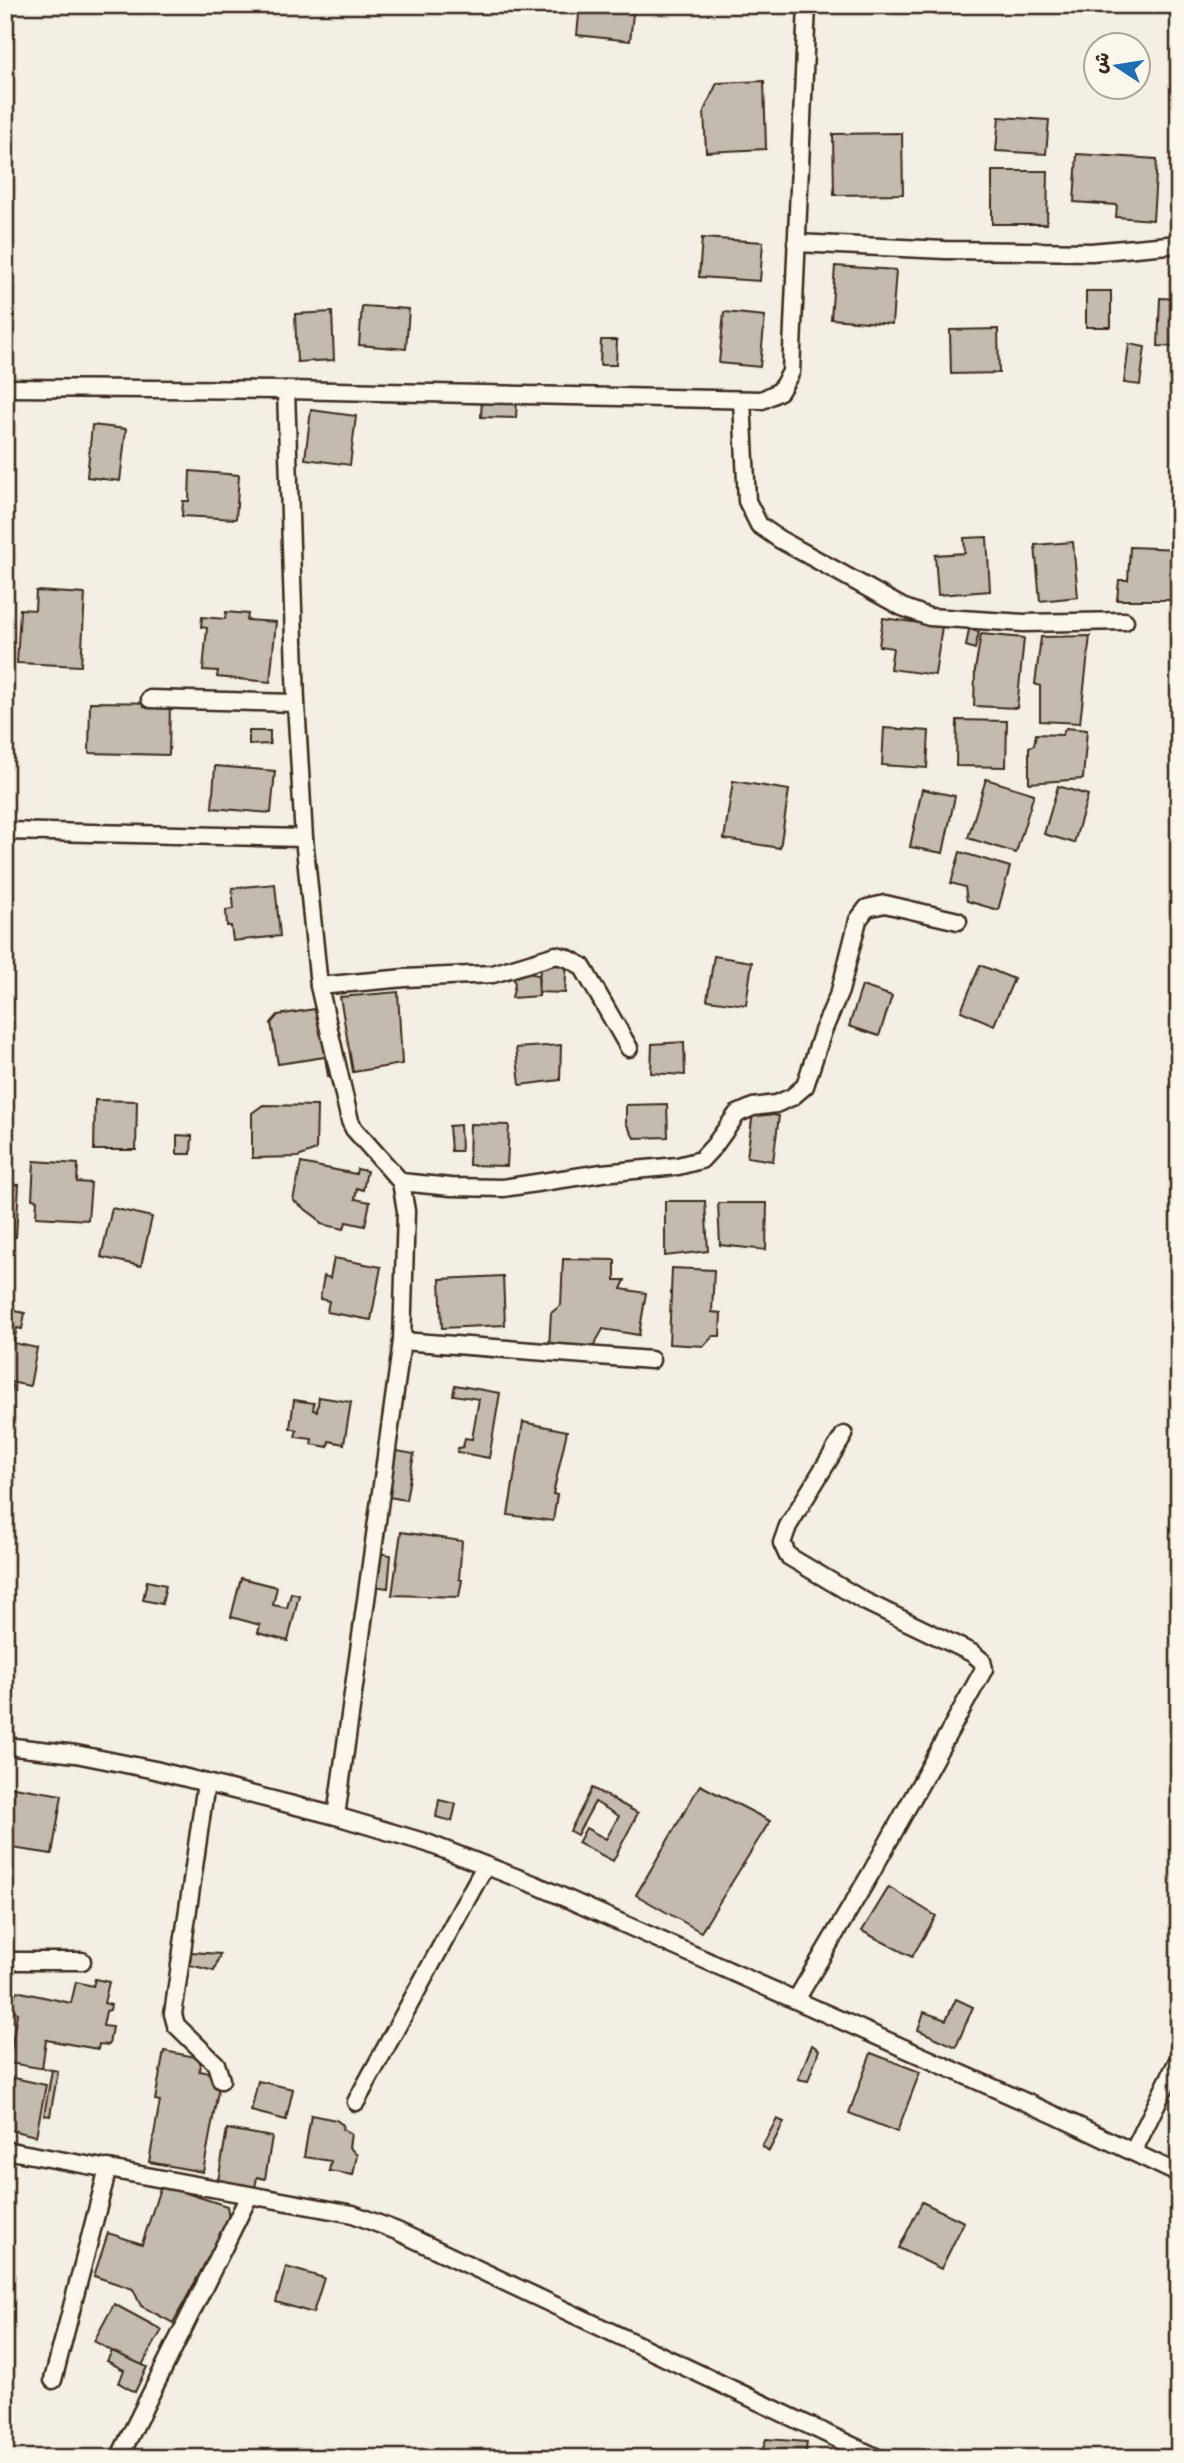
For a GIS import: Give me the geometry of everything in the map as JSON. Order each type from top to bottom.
[{"type":"street","points":[[5,388],[286,390],[762,400],[780,391],[791,372],[807,5]]},
{"type":"street","points":[[796,243],[945,250],[1091,252],[1179,244]]},
{"type":"street","points":[[286,390],[296,703],[304,838],[319,986],[350,1121],[401,1182],[406,1211],[402,1341],[336,1816]]},
{"type":"street","points":[[742,400],[747,501],[759,525],[779,539],[902,607],[929,617],[1024,623],[1125,621]]},
{"type":"street","points":[[150,699],[296,703]]},
{"type":"street","points":[[5,831],[304,838]]},
{"type":"street","points":[[401,1182],[503,1188],[678,1166],[701,1160],[715,1146],[737,1114],[753,1107],[776,1104],[792,1097],[805,1086],[823,1031],[840,991],[858,920],[867,908],[885,904],[958,921]]},
{"type":"street","points":[[319,986],[493,974],[546,956],[567,957],[582,966],[629,1048]]},
{"type":"street","points":[[402,1341],[651,1360]]},
{"type":"street","points":[[796,2000],[871,1873],[984,1669],[982,1661],[972,1653],[864,1601],[788,1556],[783,1550],[782,1542],[788,1526],[844,1435]]},
{"type":"street","points":[[5,1746],[76,1754],[206,1783],[336,1816],[427,1843],[536,1885],[1057,2116],[1179,2174]]},
{"type":"street","points":[[206,1783],[173,2014],[176,2025],[216,2064],[221,2080]]},
{"type":"street","points":[[356,2102],[485,1866]]},
{"type":"street","points":[[5,1961],[82,1961]]},
{"type":"street","points":[[1133,2152],[1179,2058]]},
{"type":"street","points":[[5,2150],[353,2214],[397,2231],[878,2458]]},
{"type":"street","points":[[53,2380],[108,2168]]},
{"type":"street","points":[[120,2458],[250,2196]]},
{"type":"building","points":[[580,5],[602,8],[602,5],[634,5],[630,41],[577,35]]},
{"type":"building","points":[[764,81],[766,149],[706,152],[704,111],[717,83]]},
{"type":"building","points":[[999,117],[1049,120],[1046,154],[996,151]]},
{"type":"building","points":[[902,133],[903,194],[834,195],[833,134]]},
{"type":"building","points":[[1077,154],[1157,159],[1153,220],[1116,217],[1117,205],[1074,202]]},
{"type":"building","points":[[992,171],[1048,171],[1047,224],[992,224]]},
{"type":"building","points":[[702,238],[763,242],[760,281],[699,277]]},
{"type":"building","points":[[835,266],[896,270],[892,324],[831,319]]},
{"type":"building","points":[[1086,291],[1111,291],[1111,327],[1086,327]]},
{"type":"building","points":[[1160,298],[1179,299],[1179,347],[1158,346]]},
{"type":"building","points":[[362,306],[409,309],[406,349],[359,345]]},
{"type":"building","points":[[332,312],[334,360],[297,362],[295,314]]},
{"type":"building","points":[[724,312],[765,316],[760,367],[719,363]]},
{"type":"building","points":[[998,329],[999,373],[951,374],[950,330]]},
{"type":"building","points":[[601,340],[617,340],[616,365],[600,365]]},
{"type":"building","points":[[1129,344],[1145,347],[1140,385],[1124,383]]},
{"type":"building","points":[[482,396],[517,397],[516,418],[481,417]]},
{"type":"building","points":[[311,410],[356,416],[350,465],[305,459]]},
{"type":"building","points":[[92,425],[126,429],[120,481],[87,477]]},
{"type":"building","points":[[190,471],[239,475],[236,519],[182,516],[183,501],[189,501]]},
{"type":"building","points":[[987,537],[990,591],[938,595],[935,555],[965,553],[964,538]]},
{"type":"building","points":[[1073,542],[1078,597],[1040,601],[1035,545]]},
{"type":"building","points":[[1130,547],[1179,549],[1179,600],[1117,600],[1119,580],[1128,580]]},
{"type":"building","points":[[36,591],[85,594],[81,666],[17,663],[20,609],[35,610]]},
{"type":"building","points":[[226,612],[248,614],[247,620],[276,622],[270,682],[217,677],[218,671],[203,670],[207,628],[201,627],[202,617],[225,619]]},
{"type":"building","points":[[883,618],[942,626],[935,675],[890,669],[893,648],[879,646]]},
{"type":"building","points":[[969,629],[979,632],[975,649],[966,646]]},
{"type":"building","points":[[981,634],[1024,638],[1017,708],[974,706],[975,670]]},
{"type":"building","points":[[1090,636],[1080,723],[1040,721],[1040,686],[1035,684],[1041,637]]},
{"type":"building","points":[[90,702],[170,703],[169,755],[89,753]]},
{"type":"building","points":[[957,720],[1007,721],[1006,767],[956,766]]},
{"type":"building","points":[[884,728],[929,731],[927,768],[882,765]]},
{"type":"building","points":[[1066,728],[1087,730],[1083,779],[1029,783],[1029,747],[1034,745],[1036,734],[1062,735]]},
{"type":"building","points":[[249,731],[270,731],[270,744],[249,745]]},
{"type":"building","points":[[215,766],[275,771],[271,813],[212,808]]},
{"type":"building","points":[[986,779],[1034,794],[1016,853],[968,838]]},
{"type":"building","points":[[733,781],[789,790],[780,848],[724,839]]},
{"type":"building","points":[[1058,786],[1088,795],[1074,843],[1044,834]]},
{"type":"building","points":[[922,789],[955,796],[943,853],[910,847]]},
{"type":"building","points":[[960,852],[1010,867],[998,910],[967,901],[965,887],[951,883]]},
{"type":"building","points":[[275,884],[280,936],[233,941],[231,926],[227,926],[226,910],[234,909],[232,888]]},
{"type":"building","points":[[714,956],[752,962],[746,1005],[707,1000]]},
{"type":"building","points":[[567,958],[565,993],[537,992],[541,964]]},
{"type":"building","points":[[980,965],[1014,979],[994,1025],[961,1011]]},
{"type":"building","points":[[511,970],[538,975],[539,996],[512,998],[515,984]]},
{"type":"building","points":[[862,986],[892,996],[879,1036],[849,1026]]},
{"type":"building","points":[[398,992],[402,1064],[353,1072],[340,997]]},
{"type":"building","points":[[321,1008],[332,1076],[328,1076],[325,1057],[278,1064],[271,1023],[278,1015]]},
{"type":"building","points":[[684,1042],[685,1075],[651,1073],[652,1044]]},
{"type":"building","points":[[561,1045],[560,1080],[520,1085],[516,1048]]},
{"type":"building","points":[[95,1100],[137,1101],[136,1150],[94,1150]]},
{"type":"building","points":[[667,1104],[668,1137],[634,1138],[626,1123],[626,1105]]},
{"type":"building","points":[[263,1105],[317,1106],[316,1150],[298,1157],[252,1158],[252,1113]]},
{"type":"building","points":[[753,1112],[779,1116],[773,1161],[747,1157]]},
{"type":"building","points":[[470,1124],[509,1125],[507,1166],[469,1165]]},
{"type":"building","points":[[460,1125],[461,1151],[451,1151],[449,1126]]},
{"type":"building","points":[[177,1135],[192,1136],[191,1154],[177,1154]]},
{"type":"building","points":[[34,1161],[78,1164],[77,1182],[91,1183],[88,1220],[36,1217],[37,1200],[32,1199]]},
{"type":"building","points":[[301,1163],[356,1174],[357,1169],[367,1171],[363,1190],[357,1188],[355,1199],[370,1202],[365,1226],[346,1222],[344,1229],[321,1224],[293,1200]]},
{"type":"building","points":[[5,1184],[19,1185],[16,1237],[5,1237]]},
{"type":"building","points":[[665,1201],[705,1201],[708,1251],[665,1256]]},
{"type":"building","points":[[718,1203],[767,1203],[766,1250],[720,1245]]},
{"type":"building","points":[[112,1208],[152,1217],[141,1266],[101,1257]]},
{"type":"building","points":[[334,1258],[381,1267],[371,1320],[327,1312],[329,1301],[320,1299],[324,1276],[330,1278]]},
{"type":"building","points":[[563,1259],[615,1260],[615,1280],[625,1280],[621,1289],[646,1293],[639,1335],[603,1329],[592,1349],[549,1347],[551,1313],[561,1305]]},
{"type":"building","points":[[672,1268],[714,1270],[712,1312],[721,1313],[720,1336],[713,1336],[704,1346],[669,1344]]},
{"type":"building","points":[[503,1276],[505,1325],[442,1328],[440,1279]]},
{"type":"building","points":[[5,1309],[25,1313],[22,1329],[17,1328],[14,1343],[37,1348],[30,1386],[5,1381]]},
{"type":"building","points":[[5,1384],[12,1385],[10,1401],[5,1400]]},
{"type":"building","points":[[455,1385],[500,1393],[489,1458],[457,1452],[458,1448],[463,1447],[465,1438],[472,1439],[479,1399],[453,1395]]},
{"type":"building","points":[[319,1397],[351,1402],[344,1444],[329,1441],[328,1447],[311,1444],[312,1439],[295,1437],[297,1430],[290,1428],[294,1400],[314,1403],[313,1410],[317,1411]]},
{"type":"building","points":[[5,1416],[11,1419],[6,1444],[5,1444]]},
{"type":"building","points":[[523,1422],[567,1431],[553,1494],[557,1495],[553,1521],[508,1515]]},
{"type":"building","points":[[391,1450],[414,1454],[406,1500],[383,1496]]},
{"type":"building","points":[[5,1476],[15,1478],[5,1526]]},
{"type":"building","points":[[401,1532],[462,1541],[459,1597],[392,1595]]},
{"type":"building","points":[[377,1553],[391,1555],[388,1588],[373,1586]]},
{"type":"building","points":[[241,1578],[277,1587],[273,1605],[287,1608],[291,1593],[299,1595],[288,1641],[258,1633],[260,1625],[231,1617]]},
{"type":"building","points":[[147,1581],[166,1585],[162,1604],[143,1600]]},
{"type":"building","points":[[700,1785],[770,1821],[701,1932],[636,1895]]},
{"type":"building","points":[[8,1786],[62,1795],[52,1854],[5,1847]]},
{"type":"building","points":[[592,1788],[638,1813],[613,1861],[578,1843],[586,1828],[606,1839],[619,1816],[595,1802],[577,1835],[570,1831]]},
{"type":"building","points":[[439,1800],[456,1804],[452,1821],[436,1817]]},
{"type":"building","points":[[889,1887],[936,1916],[912,1957],[862,1931]]},
{"type":"building","points":[[191,1952],[220,1954],[214,1971],[190,1965]]},
{"type":"building","points":[[95,1979],[109,1982],[104,2003],[111,2005],[110,2010],[106,2011],[103,2026],[112,2027],[109,2045],[99,2044],[98,2049],[46,2040],[42,2068],[58,2071],[50,2116],[44,2115],[52,2070],[9,2063],[17,2013],[12,2008],[16,1991],[71,2003],[76,1982],[93,1986]]},
{"type":"building","points":[[956,1999],[973,2007],[956,2047],[918,2030],[924,2012],[946,2020]]},
{"type":"building","points":[[812,2045],[819,2050],[808,2081],[798,2079]]},
{"type":"building","points":[[164,2051],[201,2058],[199,2071],[221,2075],[203,2172],[149,2162],[160,2101],[155,2100]]},
{"type":"building","points":[[871,2053],[920,2072],[897,2132],[849,2113]]},
{"type":"building","points":[[5,2076],[46,2085],[36,2136],[5,2129]]},
{"type":"building","points":[[258,2081],[293,2089],[286,2120],[251,2111]]},
{"type":"building","points":[[311,2115],[336,2120],[343,2125],[342,2129],[351,2134],[349,2147],[357,2155],[353,2175],[329,2171],[331,2161],[304,2157]]},
{"type":"building","points":[[777,2119],[784,2122],[769,2151],[762,2146]]},
{"type":"building","points":[[227,2129],[272,2137],[265,2179],[257,2177],[254,2193],[217,2187]]},
{"type":"building","points":[[161,2185],[227,2206],[229,2219],[173,2323],[141,2306],[133,2289],[94,2276],[108,2233],[142,2244]]},
{"type":"building","points":[[922,2202],[964,2222],[941,2269],[899,2248]]},
{"type":"building","points":[[286,2267],[324,2278],[313,2313],[276,2302]]},
{"type":"building","points":[[114,2304],[162,2330],[141,2367],[94,2341]]},
{"type":"building","points":[[112,2351],[147,2367],[135,2392],[119,2383],[124,2370],[107,2361]]},
{"type":"building","points":[[766,2439],[807,2442],[805,2458],[760,2458]]}]
